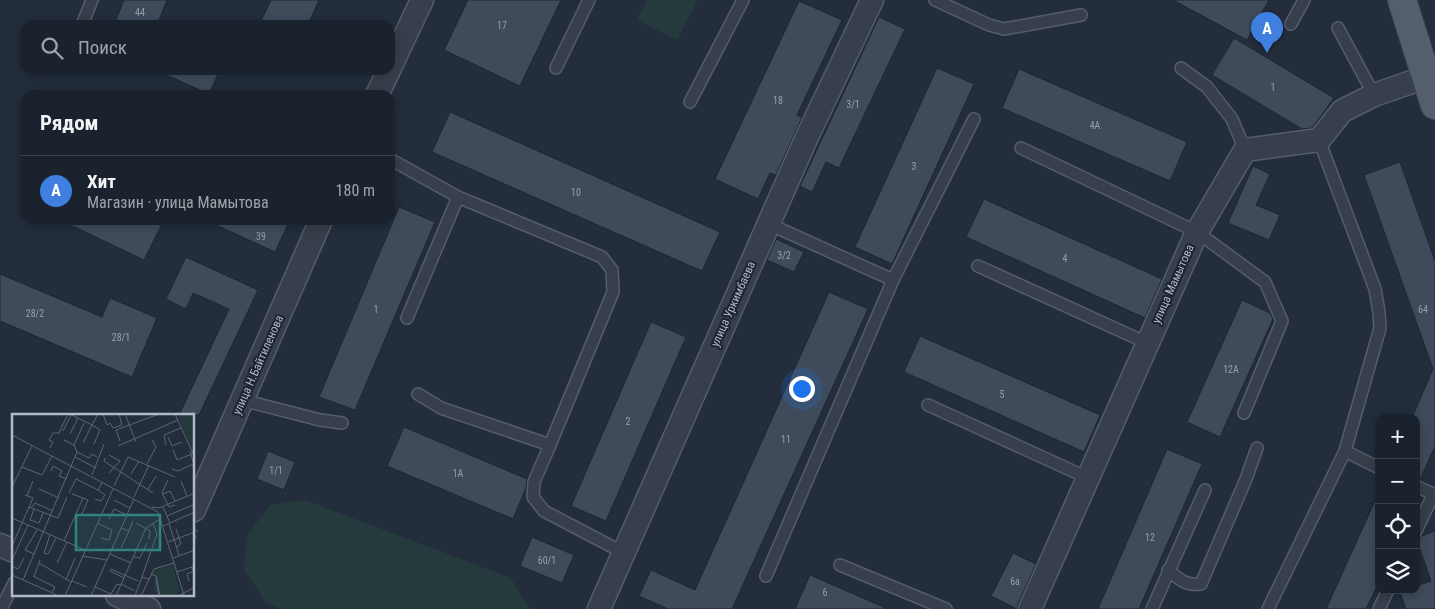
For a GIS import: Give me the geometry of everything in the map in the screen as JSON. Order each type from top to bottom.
[{"type":"main road","points":[[1402,0],[1435,105]]},
{"type":"street","points":[[395,58],[422,0]]},
{"type":"street","name":"улица Уркимбаева","points":[[599,609],[865,2]]},
{"type":"street","points":[[380,90],[387,75]]},
{"type":"street","points":[[1245,150],[1319,140],[1342,111],[1374,96],[1426,77]]},
{"type":"street","name":"улица Мамытова","points":[[1030,609],[1197,232],[1245,150]]},
{"type":"street","name":"улица Н.Байтиленова","points":[[195,508],[319,225]]},
{"type":"street","points":[[0,545],[12,550]]},
{"type":"street","points":[[119,596],[150,609],[156,596]]},
{"type":"lane","points":[[84,20],[92,0]]},
{"type":"lane","points":[[556,68],[589,0]]},
{"type":"lane","points":[[690,102],[743,0]]},
{"type":"lane","points":[[936,0],[1004,30],[1080,15]]},
{"type":"lane","points":[[1291,24],[1304,0]]},
{"type":"lane","points":[[1338,28],[1374,96]]},
{"type":"lane","points":[[1181,68],[1207,88],[1232,119],[1245,150]]},
{"type":"lane","points":[[766,576],[893,280],[974,119]]},
{"type":"lane","points":[[1268,609],[1345,451],[1380,328],[1375,289],[1319,140]]},
{"type":"lane","points":[[1021,148],[1197,232],[1265,282],[1282,321],[1244,413]]},
{"type":"lane","points":[[395,163],[458,196],[602,257],[612,270],[613,292],[534,482],[533,497],[544,511],[624,553]]},
{"type":"lane","points":[[407,318],[458,196]]},
{"type":"lane","points":[[768,224],[893,280]]},
{"type":"lane","points":[[978,266],[1147,343]]},
{"type":"lane","points":[[418,394],[441,408],[550,445]]},
{"type":"lane","points":[[242,400],[320,420],[342,423]]},
{"type":"lane","points":[[928,405],[1088,478]]},
{"type":"lane","points":[[1168,570],[1181,581],[1192,585],[1201,584],[1246,479],[1257,448]]},
{"type":"lane","points":[[1345,451],[1375,466]]},
{"type":"lane","points":[[1420,488],[1434,495],[1420,523]]},
{"type":"lane","points":[[1152,609],[1205,490]]},
{"type":"lane","points":[[840,565],[946,609]]},
{"type":"lane","points":[[1,609],[12,587]]},
{"type":"lane","points":[[1380,609],[1386,594]]},
{"type":"green space","points":[[647,0],[698,0],[677,40],[637,20]]},
{"type":"green space","points":[[305,500],[511,578],[530,609],[282,609],[266,603],[243,568],[248,534],[270,505]]},
{"type":"building","points":[[124,0],[167,0],[159,20],[116,20]]},
{"type":"building","points":[[271,0],[319,0],[310,20],[261,20]]},
{"type":"building","points":[[468,0],[561,0],[520,86],[444,50]]},
{"type":"building","points":[[1173,0],[1269,0],[1247,40]]},
{"type":"building","points":[[799,1],[842,20],[797,115],[802,117],[776,175],[770,173],[758,199],[715,179]]},
{"type":"building","points":[[879,17],[905,29],[839,168],[826,162],[812,192],[800,186]]},
{"type":"building","points":[[1234,38],[1334,98],[1312,128],[1302,129],[1212,75]]},
{"type":"building","points":[[937,68],[974,84],[892,264],[855,247]]},
{"type":"building","points":[[1019,69],[1187,142],[1170,181],[1002,108]]},
{"type":"building","points":[[166,75],[218,75],[211,90],[200,90]]},
{"type":"building","points":[[450,112],[720,232],[702,271],[432,152]]},
{"type":"building","points":[[1400,162],[1435,261],[1435,446],[1420,480],[1420,414],[1414,414],[1433,369],[1364,175]]},
{"type":"building","points":[[1253,166],[1270,174],[1256,205],[1280,215],[1269,240],[1228,223]]},
{"type":"building","points":[[984,199],[1162,279],[1145,318],[966,237]]},
{"type":"building","points":[[399,207],[435,222],[355,410],[319,397],[391,225],[395,225],[395,216]]},
{"type":"building","points":[[70,225],[162,225],[144,260]]},
{"type":"building","points":[[216,225],[288,225],[275,252]]},
{"type":"building","points":[[776,239],[804,252],[794,272],[767,260]]},
{"type":"building","points":[[186,257],[258,290],[199,415],[179,414],[229,309],[193,293],[186,309],[166,299]]},
{"type":"building","points":[[0,274],[102,317],[110,298],[157,318],[132,377],[0,321]]},
{"type":"building","points":[[829,292],[868,309],[732,609],[668,609],[639,596],[651,570],[695,590]]},
{"type":"building","points":[[1242,300],[1270,313],[1273,319],[1220,437],[1187,422]]},
{"type":"building","points":[[651,322],[686,337],[606,521],[571,506]]},
{"type":"building","points":[[920,336],[1100,415],[1084,452],[904,372]]},
{"type":"building","points":[[404,427],[527,479],[526,488],[513,519],[387,466]]},
{"type":"building","points":[[1167,449],[1202,464],[1139,609],[1098,609]]},
{"type":"building","points":[[268,451],[295,462],[284,490],[257,479]]},
{"type":"building","points":[[1375,501],[1375,590],[1366,609],[1326,609]]},
{"type":"building","points":[[1435,531],[1435,609],[1406,609],[1401,594],[1420,594],[1420,585],[1431,581],[1420,549],[1420,537]]},
{"type":"building","points":[[532,537],[574,555],[562,583],[520,566]]},
{"type":"building","points":[[1013,553],[1036,564],[1017,609],[991,596]]},
{"type":"building","points":[[810,575],[888,609],[795,609]]},
{"type":"place","name":"Хит","points":[[1267,53]]}]
